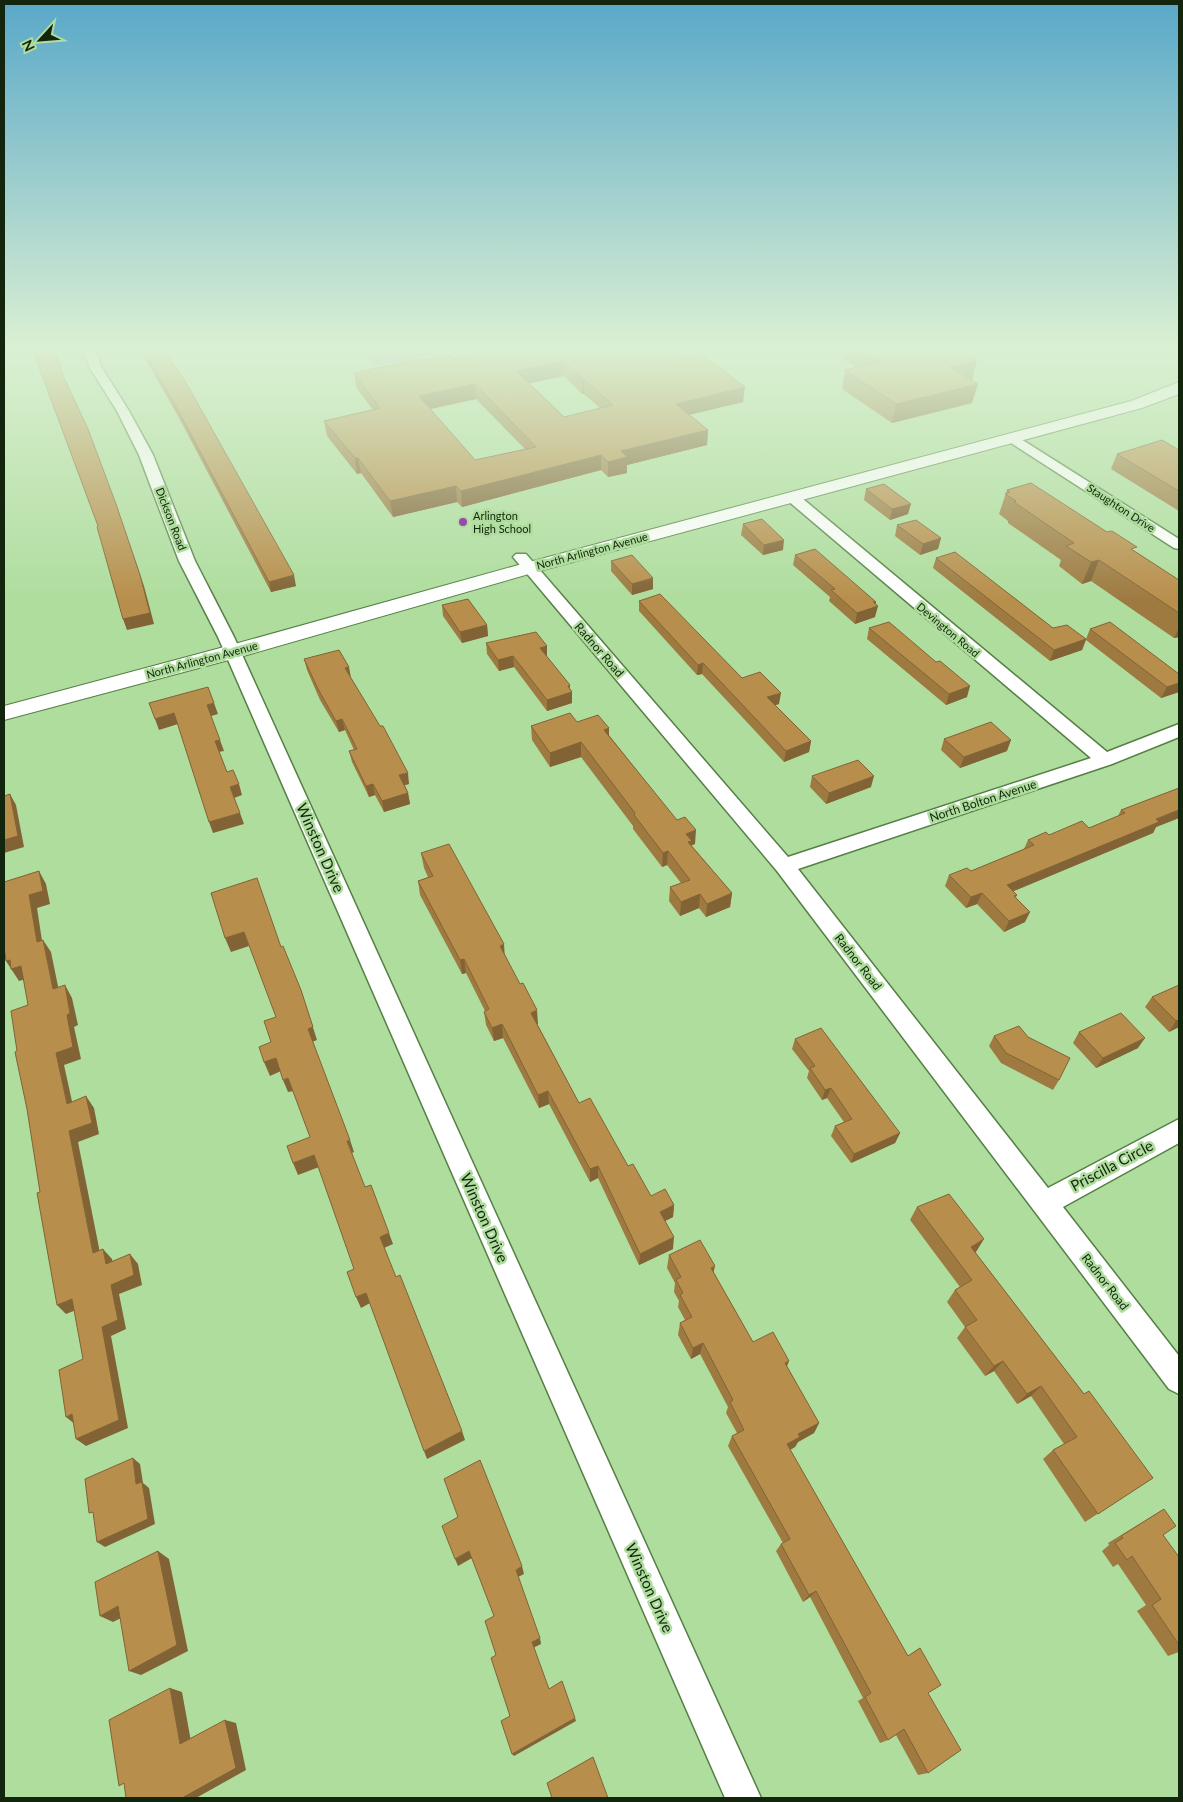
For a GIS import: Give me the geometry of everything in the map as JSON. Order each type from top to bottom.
[{"type":"main road","name":"North Arlington Avenue","points":[[4,713],[229,645],[989,432]]},
{"type":"main road","name":"North Arlington Avenue","points":[[525,563],[792,497],[1034,432]]},
{"type":"main road","name":"North Arlington Avenue","points":[[4,697],[229,645]]},
{"type":"street","name":"Dickson Road","points":[[134,432],[146,455],[187,561],[229,645]]},
{"type":"street","name":"Staughton Drive","points":[[1013,438],[1179,545]]},
{"type":"street","name":"Devington Road","points":[[792,497],[1106,760]]},
{"type":"street","name":"Radnor Road","points":[[525,563],[784,866],[1179,1379]]},
{"type":"street","name":"Winston Drive","points":[[229,645],[742,1798]]},
{"type":"street","name":"North Bolton Avenue","points":[[784,866],[1106,760],[1176,735]]},
{"type":"street","name":"Priscilla Circle","points":[[1045,1203],[1179,1130]]},
{"type":"building","points":[[63,432],[89,432],[140,575],[150,613],[123,619],[98,526]]},
{"type":"building","points":[[190,432],[214,432],[294,575],[269,582]]},
{"type":"building","points":[[333,432],[451,432],[475,460],[536,447],[522,432],[699,432],[621,451],[627,457],[608,462],[601,455],[461,491],[456,486],[390,501],[358,458],[355,458]]},
{"type":"building","points":[[1162,440],[1179,450],[1179,491],[1117,454]]},
{"type":"building","points":[[1031,483],[1107,532],[1112,531],[1137,547],[1131,549],[1179,580],[1179,613],[1099,560],[1091,562],[1066,546],[1074,543],[1005,494],[1010,492],[1007,490]]},
{"type":"building","points":[[884,484],[911,504],[892,509],[866,489]]},
{"type":"building","points":[[762,519],[784,540],[764,545],[743,524]]},
{"type":"building","points":[[916,520],[941,538],[923,544],[897,525]]},
{"type":"building","points":[[815,549],[876,602],[873,602],[878,606],[857,613],[831,590],[835,589],[795,555]]},
{"type":"building","points":[[955,552],[1053,628],[1067,625],[1086,639],[1054,650],[936,558]]},
{"type":"building","points":[[632,555],[653,578],[632,584],[611,561]]},
{"type":"building","points":[[660,594],[742,678],[760,672],[781,693],[767,697],[811,741],[786,751],[703,663],[698,665],[639,601]]},
{"type":"building","points":[[468,599],[487,625],[460,632],[442,605]]},
{"type":"building","points":[[889,622],[936,662],[940,661],[970,686],[949,694],[869,628]]},
{"type":"building","points":[[1110,622],[1179,674],[1179,683],[1167,687],[1090,629]]},
{"type":"building","points":[[536,632],[547,646],[540,648],[570,685],[568,686],[572,692],[547,700],[513,656],[498,660],[486,643]]},
{"type":"building","points":[[339,650],[349,667],[345,668],[380,726],[383,726],[408,773],[399,775],[408,793],[382,801],[373,784],[366,786],[349,751],[357,749],[342,719],[336,721],[304,659]]},
{"type":"building","points":[[208,687],[214,703],[207,705],[220,740],[215,741],[227,772],[233,770],[239,784],[230,787],[240,813],[209,822],[174,713],[155,719],[149,703]]},
{"type":"building","points":[[570,713],[577,722],[598,715],[609,728],[604,730],[677,820],[685,817],[696,830],[686,834],[692,841],[688,842],[732,893],[707,904],[700,894],[681,902],[670,887],[690,880],[668,851],[663,853],[581,742],[550,753],[531,726]]},
{"type":"building","points":[[991,722],[1011,740],[964,757],[944,739]]},
{"type":"building","points":[[858,760],[874,776],[829,793],[812,776]]},
{"type":"building","points":[[1179,788],[1179,810],[1156,819],[1159,822],[1007,885],[1017,895],[1014,896],[1030,912],[1009,921],[982,893],[971,897],[949,875],[967,868],[971,871],[1034,845],[1028,840],[1046,832],[1049,835],[1082,821],[1089,828],[1125,813],[1121,810]]},
{"type":"building","points":[[10,794],[18,836],[4,840],[4,796]]},
{"type":"building","points":[[449,844],[504,944],[500,946],[520,984],[523,983],[537,1010],[531,1013],[579,1103],[590,1098],[628,1166],[633,1164],[651,1196],[665,1189],[674,1205],[660,1212],[674,1237],[640,1254],[598,1166],[590,1169],[548,1091],[538,1095],[502,1024],[492,1028],[484,1012],[489,1009],[464,959],[460,960],[418,881],[433,876],[421,853]]},
{"type":"building","points":[[39,871],[43,891],[29,895],[37,942],[43,940],[53,989],[65,985],[70,1013],[67,1015],[73,1047],[56,1053],[67,1104],[86,1096],[92,1123],[69,1131],[93,1253],[103,1249],[106,1264],[130,1254],[134,1275],[111,1285],[118,1320],[102,1327],[119,1420],[76,1439],[72,1414],[66,1417],[59,1370],[83,1359],[72,1299],[57,1305],[37,1193],[40,1192],[27,1109],[15,1052],[17,1051],[11,1011],[28,1005],[21,966],[11,969],[10,960],[6,961],[4,947],[4,882]]},
{"type":"building","points":[[257,878],[281,947],[283,946],[301,990],[313,1027],[308,1029],[350,1140],[347,1141],[365,1187],[371,1185],[389,1233],[380,1237],[396,1277],[400,1275],[462,1431],[424,1451],[366,1293],[356,1297],[347,1272],[354,1269],[314,1155],[293,1163],[287,1146],[310,1137],[288,1078],[283,1080],[276,1058],[264,1062],[259,1047],[271,1042],[264,1021],[276,1017],[244,932],[225,938],[211,893]]},
{"type":"building","points":[[1179,985],[1179,1020],[1176,1021],[1152,997]]},
{"type":"building","points":[[1121,1013],[1145,1038],[1103,1058],[1079,1032]]},
{"type":"building","points":[[1019,1026],[1028,1037],[1070,1058],[1059,1080],[1006,1053],[994,1036]]},
{"type":"building","points":[[821,1028],[900,1133],[854,1154],[835,1126],[852,1119],[831,1088],[825,1090],[810,1068],[815,1066],[795,1039]]},
{"type":"building","points":[[949,1194],[984,1239],[971,1247],[1084,1394],[1089,1391],[1153,1478],[1098,1514],[1053,1450],[1077,1437],[1041,1386],[1027,1394],[1003,1361],[994,1366],[965,1327],[977,1320],[955,1290],[972,1280],[917,1207]]},
{"type":"building","points":[[700,1240],[715,1266],[711,1268],[753,1342],[773,1332],[789,1361],[785,1363],[819,1423],[798,1434],[800,1437],[787,1444],[908,1656],[920,1648],[941,1685],[928,1693],[961,1750],[928,1773],[904,1729],[888,1740],[865,1697],[871,1693],[816,1591],[809,1595],[781,1544],[790,1539],[732,1436],[744,1430],[730,1402],[733,1400],[703,1343],[693,1348],[680,1323],[692,1317],[680,1295],[683,1293],[676,1280],[681,1277],[669,1255]]},
{"type":"building","points":[[133,1458],[136,1484],[142,1482],[148,1519],[97,1542],[93,1512],[89,1513],[85,1479]]},
{"type":"building","points":[[480,1460],[522,1566],[516,1570],[540,1638],[532,1642],[549,1689],[562,1681],[575,1718],[512,1754],[501,1721],[510,1716],[491,1658],[496,1655],[485,1621],[494,1616],[469,1551],[455,1559],[442,1526],[458,1517],[444,1479]]},
{"type":"building","points":[[1164,1509],[1176,1526],[1163,1535],[1179,1557],[1179,1645],[1152,1605],[1161,1599],[1132,1556],[1127,1560],[1115,1543],[1123,1538],[1121,1536]]},
{"type":"building","points":[[158,1551],[177,1645],[129,1671],[118,1606],[100,1616],[95,1582]]},
{"type":"building","points":[[170,1688],[180,1744],[225,1720],[236,1768],[182,1798],[126,1798],[124,1783],[119,1786],[109,1720]]},
{"type":"building","points":[[593,1757],[608,1798],[552,1798],[547,1783]]},
{"type":"place","name":"Arlington High School","points":[[463,522]]}]
